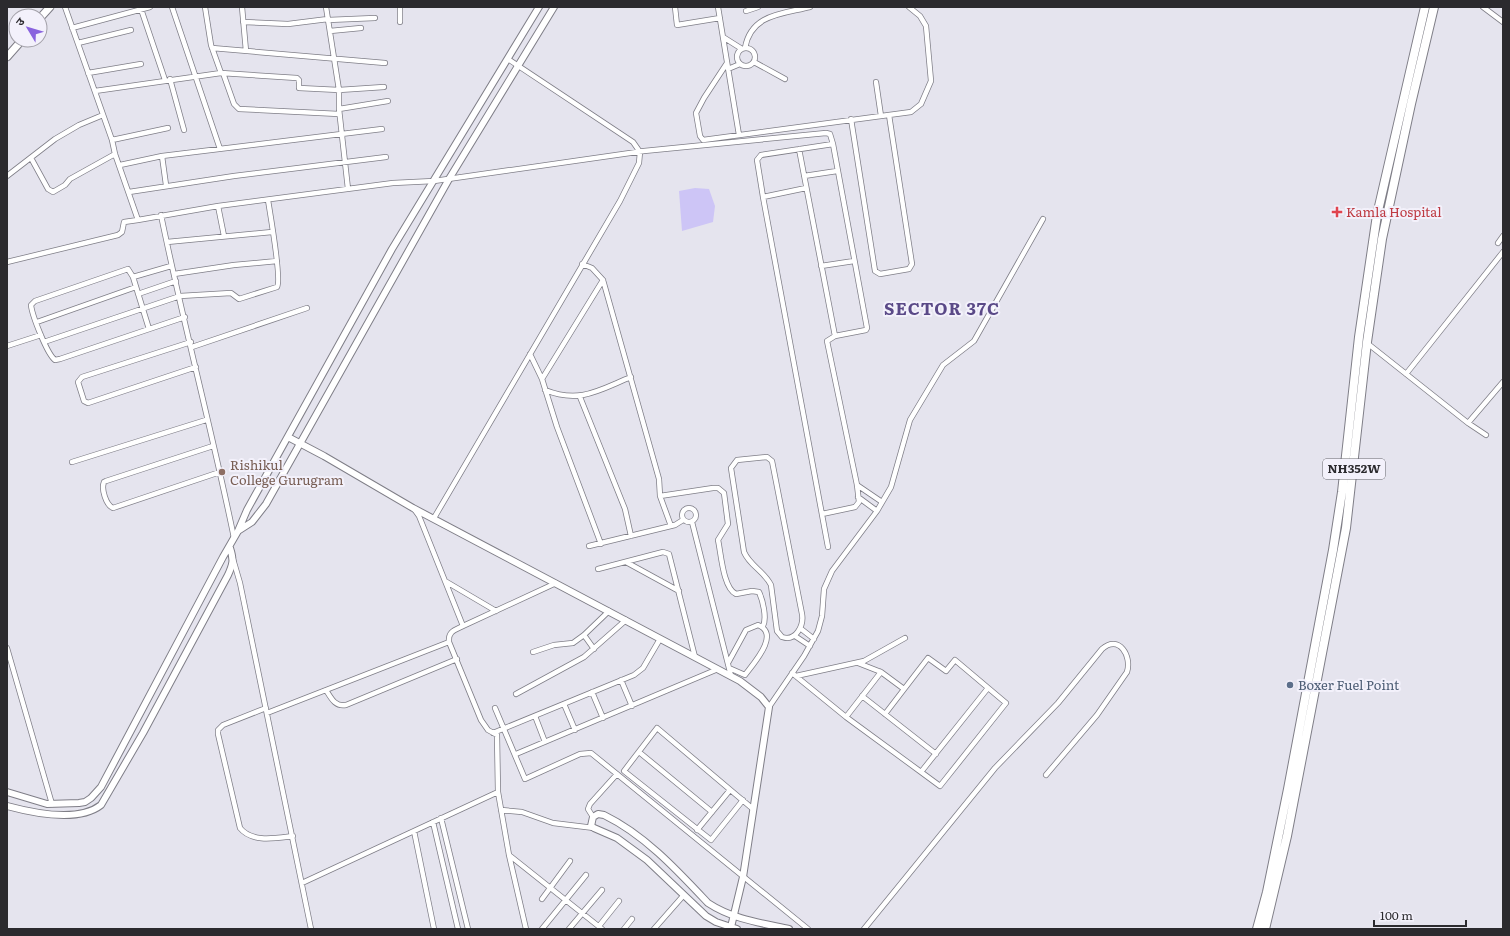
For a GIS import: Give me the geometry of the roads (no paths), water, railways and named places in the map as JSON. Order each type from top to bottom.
[{"type":"highway","name":"NH352W","points":[[1265,929],[1287,836],[1312,693],[1342,492],[1359,337],[1377,215],[1425,7]]},
{"type":"highway","name":"NH352W","points":[[1257,929],[1312,693],[1346,528],[1367,342],[1382,239],[1434,7]]},
{"type":"main road","points":[[7,57],[15,48]]},
{"type":"street","points":[[65,7],[112,140],[115,154],[138,220]]},
{"type":"street","points":[[72,28],[150,7]]},
{"type":"street","points":[[172,7],[220,150]]},
{"type":"street","points":[[205,7],[212,48],[234,104],[239,109],[339,112],[388,101]]},
{"type":"street","points":[[242,7],[246,51]]},
{"type":"street","points":[[326,7],[338,90],[344,162],[348,189]]},
{"type":"street","points":[[400,7],[400,22]]},
{"type":"street","points":[[7,792],[52,804],[85,802],[101,787],[223,557],[230,548],[247,510],[392,248],[539,7]]},
{"type":"street","points":[[238,531],[252,522],[261,512],[449,179],[554,7]]},
{"type":"street","points":[[675,7],[677,25],[720,18]]},
{"type":"street","points":[[718,7],[739,135]]},
{"type":"street","points":[[746,11],[758,7]]},
{"type":"street","points":[[740,64],[737,56],[744,49],[748,36],[760,21],[810,7]]},
{"type":"street","points":[[727,63],[696,113],[700,136],[704,140],[911,112],[916,109],[925,97],[931,81],[926,26],[920,16],[908,7]]},
{"type":"street","points":[[1483,7],[1503,22]]},
{"type":"street","points":[[141,9],[168,80],[184,130]]},
{"type":"street","points":[[243,22],[288,24],[328,19],[375,18]]},
{"type":"street","points":[[330,31],[361,28]]},
{"type":"street","points":[[78,43],[131,30]]},
{"type":"street","points":[[723,37],[744,49],[751,49],[755,54],[754,62],[748,66],[740,64],[728,69]]},
{"type":"street","points":[[212,48],[385,63]]},
{"type":"street","points":[[434,518],[620,201],[639,163],[640,152],[634,142],[508,59]]},
{"type":"street","points":[[754,62],[785,79]]},
{"type":"street","points":[[88,73],[141,64]]},
{"type":"street","points":[[94,91],[195,75],[222,73],[297,78],[299,80],[299,88],[338,90],[384,87]]},
{"type":"street","points":[[876,82],[881,116]]},
{"type":"street","points":[[7,176],[55,139],[79,125],[103,115]]},
{"type":"street","points":[[851,119],[875,271],[880,274],[909,269],[912,264],[889,115]]},
{"type":"street","points":[[112,140],[168,128]]},
{"type":"street","points":[[120,165],[162,156],[382,129]]},
{"type":"street","points":[[7,262],[118,235],[122,232],[124,222],[218,206],[393,183],[434,181],[640,152],[826,133],[830,134],[867,329],[835,336],[827,341],[857,485],[859,502],[855,507],[822,514]]},
{"type":"street","points":[[828,547],[757,160],[759,156],[833,144]]},
{"type":"street","points":[[798,149],[835,336]]},
{"type":"street","points":[[31,158],[48,189],[53,192],[65,186],[70,179],[115,154]]},
{"type":"street","points":[[162,156],[166,185]]},
{"type":"street","points":[[128,192],[166,185],[386,157]]},
{"type":"street","points":[[804,176],[837,171]]},
{"type":"street","points":[[763,197],[806,188]]},
{"type":"street","points":[[44,342],[180,296],[231,293],[239,299],[275,288],[279,283],[268,200]]},
{"type":"street","points":[[218,206],[224,236]]},
{"type":"street","points":[[162,215],[171,266],[185,317],[206,420],[214,446],[234,538]]},
{"type":"street","points":[[501,810],[522,812],[553,823],[594,828],[617,838],[647,860],[683,896],[706,916],[716,922],[733,928],[734,915],[743,877],[769,707],[794,674],[814,639],[821,620],[826,582],[835,566],[877,511],[891,487],[910,420],[943,365],[974,341],[1043,219]]},
{"type":"street","points":[[167,242],[272,232]]},
{"type":"street","points":[[1498,243],[1503,236]]},
{"type":"street","points":[[1406,374],[1503,252]]},
{"type":"street","points":[[174,274],[234,265],[277,261]]},
{"type":"street","points":[[821,266],[854,261]]},
{"type":"street","points":[[582,264],[592,268],[603,280],[659,479],[660,496],[671,526]]},
{"type":"street","points":[[133,277],[171,266]]},
{"type":"street","points":[[149,329],[133,277],[127,269],[35,301],[32,303],[31,308],[51,357],[58,360],[185,317]]},
{"type":"street","points":[[542,379],[603,280]]},
{"type":"street","points":[[138,294],[176,281]]},
{"type":"street","points":[[37,322],[136,287]]},
{"type":"street","points":[[196,367],[88,403],[84,401],[78,382],[82,377],[191,345],[307,308]]},
{"type":"street","points":[[7,346],[42,335]]},
{"type":"street","points":[[1359,337],[1468,423],[1486,435]]},
{"type":"street","points":[[530,354],[542,379],[557,427],[601,544]]},
{"type":"street","points":[[545,390],[559,395],[580,397],[631,377]]},
{"type":"street","points":[[1468,423],[1503,382]]},
{"type":"street","points":[[580,397],[626,509],[632,536]]},
{"type":"street","points":[[72,462],[206,420]]},
{"type":"street","points":[[288,437],[413,508],[731,676],[754,690],[769,707]]},
{"type":"street","points":[[214,446],[104,482],[102,486],[108,504],[112,508],[220,472]]},
{"type":"street","points":[[795,636],[803,619],[772,461],[767,457],[737,460],[731,468],[744,552],[750,562],[771,584],[778,631],[785,638],[795,636],[810,646]]},
{"type":"street","points":[[857,485],[882,502]]},
{"type":"street","points":[[660,496],[713,488],[718,488],[724,493],[728,524],[718,540],[728,588],[736,594],[752,590],[759,592],[765,622],[763,626],[767,633],[768,642],[745,675],[728,666]]},
{"type":"street","points":[[858,497],[877,511]]},
{"type":"street","points":[[413,508],[419,516],[463,626]]},
{"type":"street","points":[[687,508],[695,510],[697,515],[696,519],[692,522],[683,520],[683,511],[687,508]]},
{"type":"street","points":[[589,546],[671,526],[683,520]]},
{"type":"street","points":[[692,522],[731,676]]},
{"type":"street","points":[[230,548],[240,583],[311,929]]},
{"type":"street","points":[[598,569],[666,552],[670,558],[695,657]]},
{"type":"street","points":[[7,806],[34,813],[58,815],[91,810],[101,805],[143,733],[228,575],[233,565],[233,559]]},
{"type":"street","points":[[626,562],[679,591]]},
{"type":"street","points":[[445,581],[496,611]]},
{"type":"street","points":[[526,929],[509,855],[498,792],[497,738],[488,730],[481,720],[449,642],[449,637],[451,632],[556,583]]},
{"type":"street","points":[[533,652],[554,645],[569,645],[584,636],[609,611]]},
{"type":"street","points":[[516,694],[578,661],[594,649],[626,620]]},
{"type":"street","points":[[728,666],[746,630],[758,625],[763,626]]},
{"type":"street","points":[[800,628],[814,639]]},
{"type":"street","points":[[584,636],[594,649]]},
{"type":"street","points":[[794,674],[858,663],[872,658],[905,638]]},
{"type":"street","points":[[493,733],[622,680],[643,668],[660,639]]},
{"type":"street","points":[[293,836],[260,838],[246,834],[240,828],[218,730],[223,725],[326,690],[449,642]]},
{"type":"street","points":[[864,929],[995,768],[1058,703],[1102,649],[1107,645],[1113,644],[1121,647],[1128,656],[1129,663],[1127,672],[1097,715],[1046,775]]},
{"type":"street","points":[[7,648],[52,804]]},
{"type":"street","points":[[794,674],[846,717],[940,786],[1006,702],[955,660],[946,671],[928,658],[885,714]]},
{"type":"street","points":[[326,690],[334,702],[346,705],[457,659]]},
{"type":"street","points":[[858,663],[882,672],[904,690]]},
{"type":"street","points":[[516,754],[718,670]]},
{"type":"street","points":[[846,717],[882,672]]},
{"type":"street","points":[[622,680],[632,706]]},
{"type":"street","points":[[921,772],[988,688]]},
{"type":"street","points":[[592,692],[603,718]]},
{"type":"street","points":[[862,696],[936,754]]},
{"type":"street","points":[[564,704],[575,730]]},
{"type":"street","points":[[495,708],[516,754],[525,779],[585,753],[591,754],[808,929]]},
{"type":"street","points":[[535,716],[545,742]]},
{"type":"street","points":[[742,800],[711,840],[624,771],[657,728],[753,809]]},
{"type":"street","points":[[639,752],[712,812]]},
{"type":"street","points":[[594,828],[591,826],[593,817],[588,809],[590,804],[616,774]]},
{"type":"street","points":[[697,830],[730,790]]},
{"type":"street","points":[[302,883],[498,792]]},
{"type":"street","points":[[593,817],[598,814],[615,820],[658,852],[708,903],[717,909],[734,915],[789,929]]},
{"type":"street","points":[[441,818],[468,929]]},
{"type":"street","points":[[433,822],[458,929]]},
{"type":"street","points":[[414,831],[434,929]]},
{"type":"street","points":[[509,855],[601,928],[620,901]]},
{"type":"street","points":[[542,899],[570,860]]},
{"type":"street","points":[[542,929],[586,875]]},
{"type":"street","points":[[569,929],[602,890]]},
{"type":"street","points":[[654,929],[683,896]]},
{"type":"street","points":[[624,929],[632,919]]},
{"type":"place","name":"Kamla Hospital","points":[[1337,212]]},
{"type":"place","name":"Rishikul College Gurugram","points":[[222,472]]},
{"type":"place","name":"Boxer Fuel Point","points":[[1290,685]]},
{"type":"district","name":"SECTOR 37C","points":[[942,309]]}]
